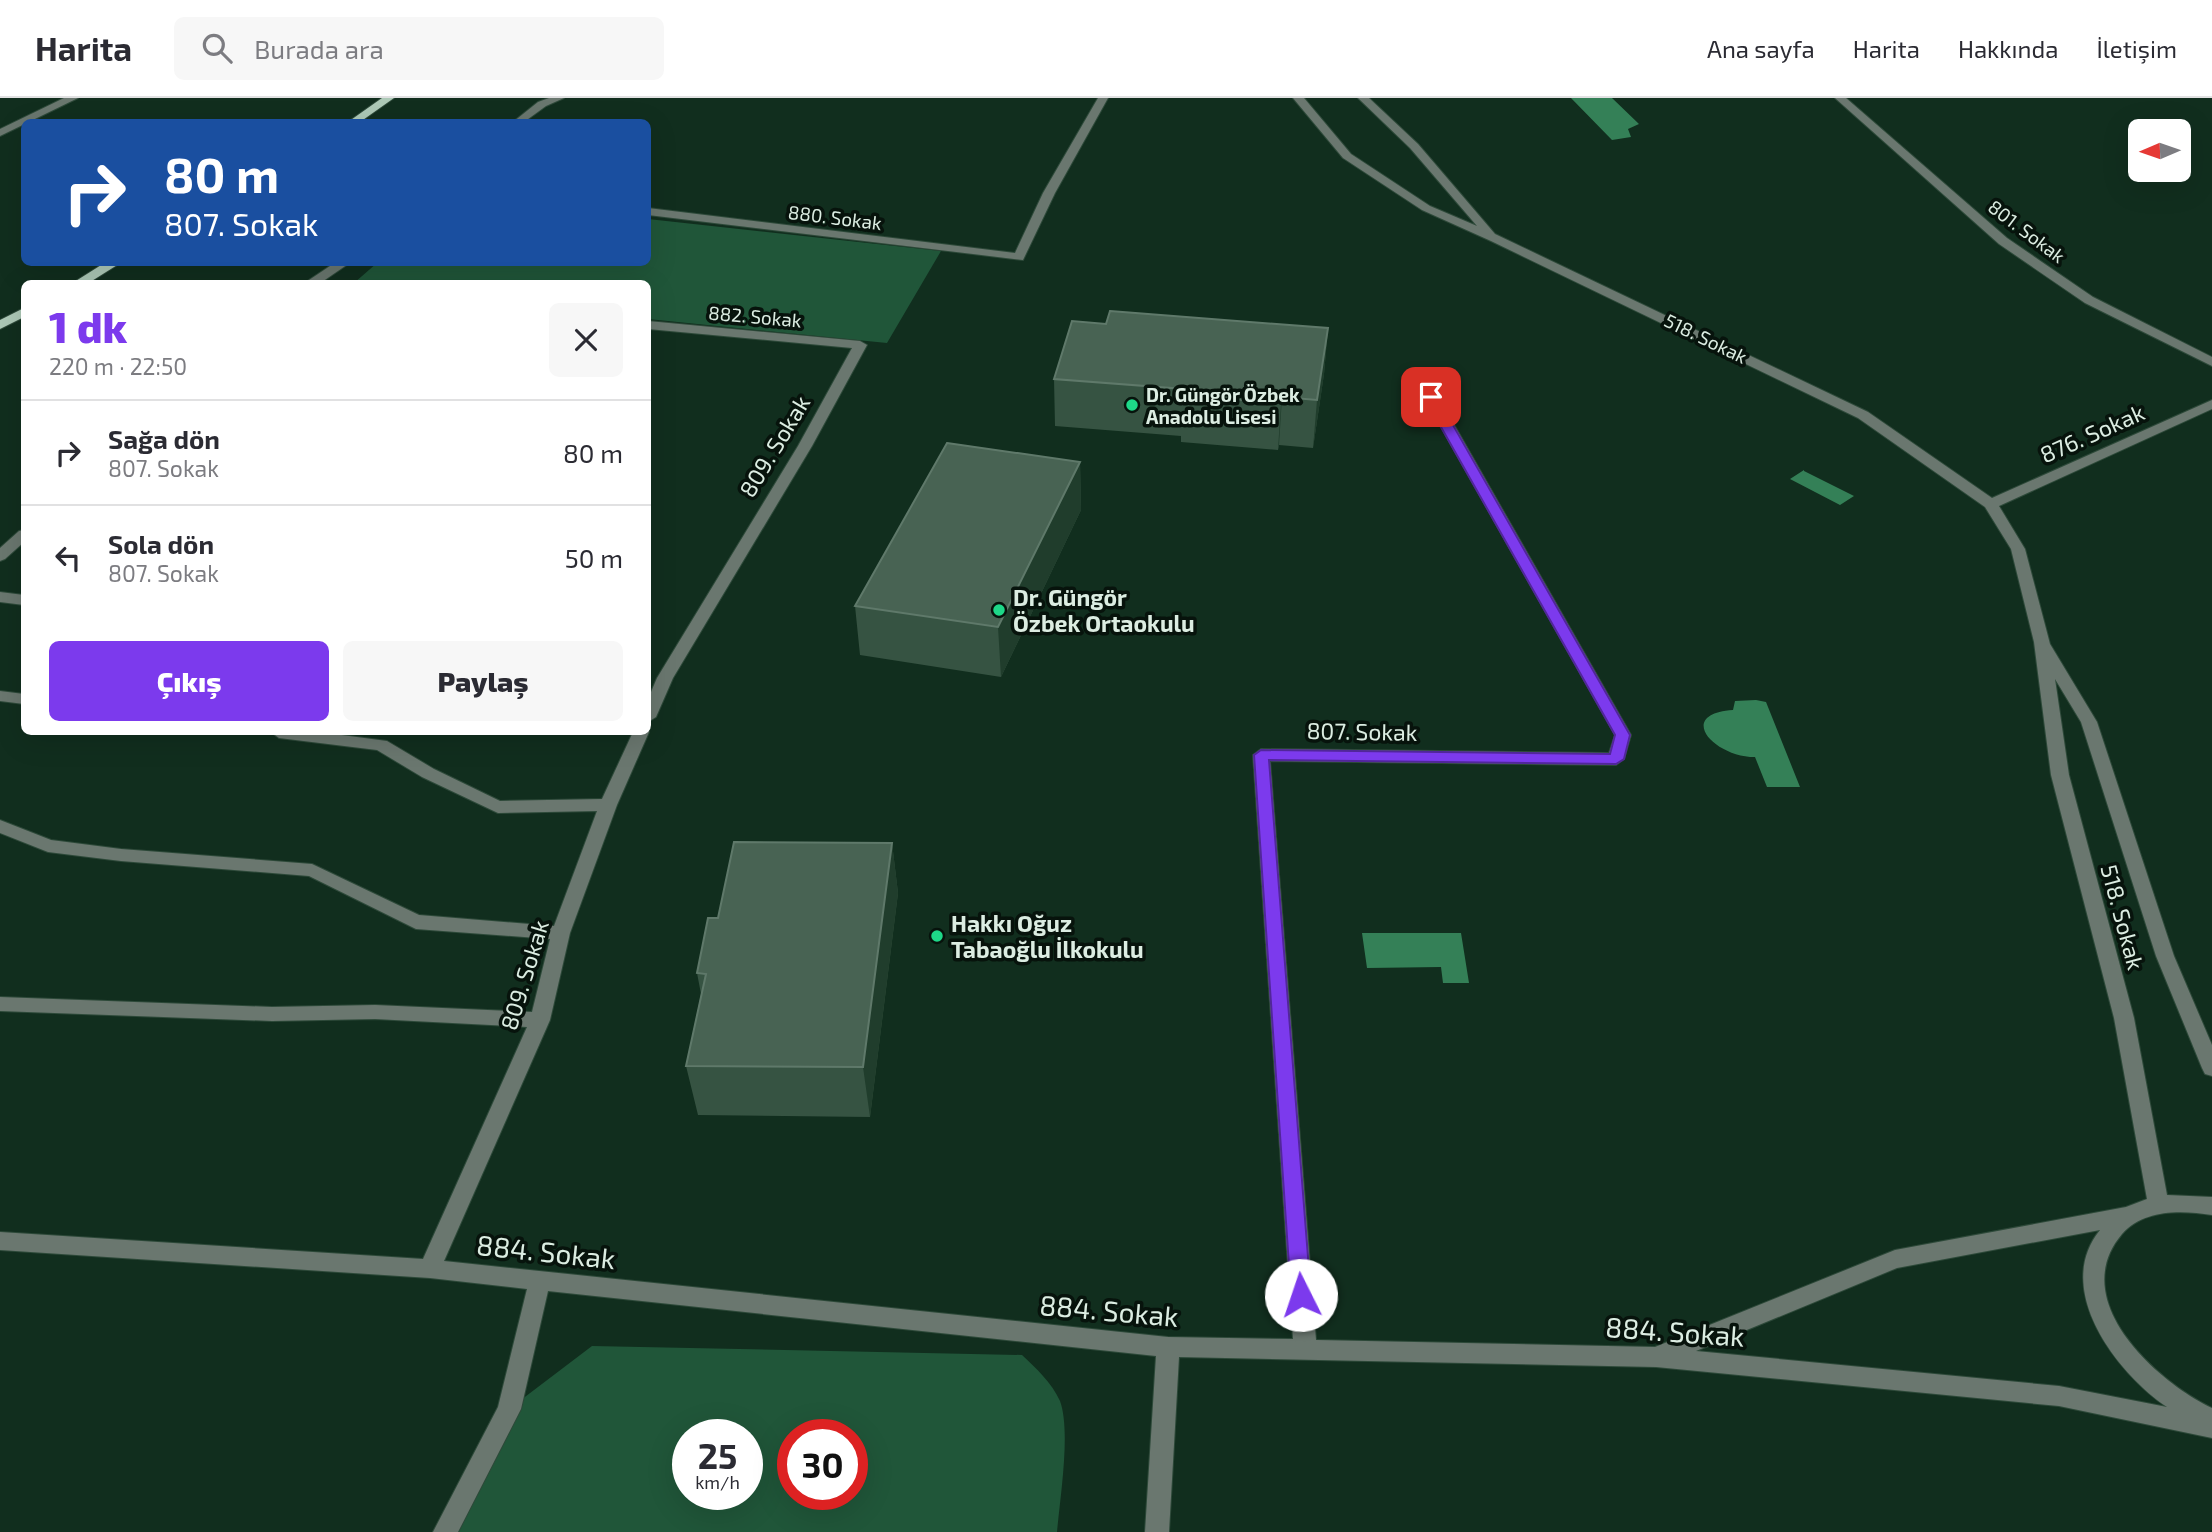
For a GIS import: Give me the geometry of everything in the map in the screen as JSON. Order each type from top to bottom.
[{"type":"main road","points":[[358,119],[389,98]]},
{"type":"main road","points":[[84,280],[109,266]]},
{"type":"main road","points":[[0,325],[21,314]]},
{"type":"street","points":[[29,119],[73,98]]},
{"type":"street","points":[[529,98],[542,104]]},
{"type":"street","points":[[522,119],[542,104],[559,98]]},
{"type":"street","name":"880. Sokak","points":[[651,212],[1018,257],[1049,193],[1103,98]]},
{"type":"street","name":"518. Sokak","points":[[1298,98],[1347,156],[1426,208],[1495,238],[1863,415],[1991,504],[2018,549],[2042,642],[2060,775],[2124,1018],[2158,1204]]},
{"type":"street","points":[[1363,98],[1414,146],[1495,238]]},
{"type":"street","name":"801. Sokak","points":[[1840,98],[2003,241],[2089,300],[2212,362]]},
{"type":"street","points":[[0,133],[21,123]]},
{"type":"street","points":[[316,280],[338,266]]},
{"type":"street","name":"882. Sokak","points":[[651,325],[860,345]]},
{"type":"street","name":"809. Sokak","points":[[651,710],[665,678],[805,446],[860,345]]},
{"type":"street","name":"807. Sokak","points":[[1305,1349],[1261,755],[1616,759],[1623,735],[1417,373]]},
{"type":"street","name":"876. Sokak","points":[[1991,504],[2212,404]]},
{"type":"street","points":[[0,556],[21,537]]},
{"type":"street","points":[[0,597],[21,600]]},
{"type":"street","name":"518. Sokak","points":[[2042,642],[2089,722],[2165,956],[2212,1068]]},
{"type":"street","points":[[651,676],[665,678]]},
{"type":"street","points":[[0,696],[21,699]]},
{"type":"street","points":[[305,735],[382,744],[428,774],[498,807],[608,805]]},
{"type":"street","name":"809. Sokak","points":[[430,1269],[540,1020],[561,933],[608,805],[640,735]]},
{"type":"street","points":[[0,826],[48,846],[312,870],[416,922],[561,933]]},
{"type":"street","points":[[0,1004],[272,1014],[375,1012],[540,1020]]},
{"type":"street","points":[[1656,1357],[1895,1259],[2127,1216],[2158,1204],[2195,1202],[2212,1206]]},
{"type":"street","points":[[2127,1216],[2104,1237],[2093,1266],[2096,1302],[2114,1339],[2145,1376],[2186,1408],[2212,1421]]},
{"type":"street","name":"884. Sokak","points":[[0,1241],[430,1269],[540,1279],[1168,1348],[1656,1357],[2059,1396],[2212,1427]]},
{"type":"street","points":[[446,1532],[509,1409],[540,1279]]},
{"type":"street","points":[[1157,1532],[1168,1348]]},
{"type":"shaded area","points":[[1571,98],[1612,98],[1639,124],[1628,129],[1631,137],[1612,140]]},
{"type":"shaded area","points":[[651,219],[941,251],[887,343],[651,319],[651,280],[357,280],[374,266],[651,266]]},
{"type":"shaded area","points":[[1804,470],[1854,496],[1840,505],[1790,479]]},
{"type":"shaded area","points":[[1735,701],[1766,702],[1800,787],[1767,787],[1755,757],[1726,750],[1707,735],[1704,727],[1706,719],[1716,713],[1733,710]]},
{"type":"shaded area","points":[[1362,933],[1461,933],[1469,983],[1443,983],[1441,967],[1367,968]]},
{"type":"shaded area","points":[[592,1346],[1022,1355],[1053,1388],[1063,1414],[1064,1465],[1057,1532],[445,1532],[509,1409]]},
{"type":"building","points":[[1110,311],[1328,328],[1317,400],[1282,397],[1281,403],[1182,395],[1184,389],[1054,379],[1072,321],[1106,324]]},
{"type":"building","points":[[947,443],[1080,462],[998,627],[855,606]]},
{"type":"building","name":"Hakkı Oğuz Tabaoğlu İlkokulu","points":[[734,842],[892,843],[863,1067],[686,1066],[706,974],[697,973],[708,918],[718,918]]},
{"type":"place","name":"Dr. Güngör Özbek Anadolu Lisesi","points":[[1132,405]]},
{"type":"place","name":"Dr. Güngör Özbek Ortaokulu","points":[[999,610]]},
{"type":"place","name":"Hakkı Oğuz Tabaoğlu İlkokulu","points":[[937,936]]},
{"type":"route","points":[[1301,1295],[1261,755],[1616,759],[1623,735],[1431,397]]}]
